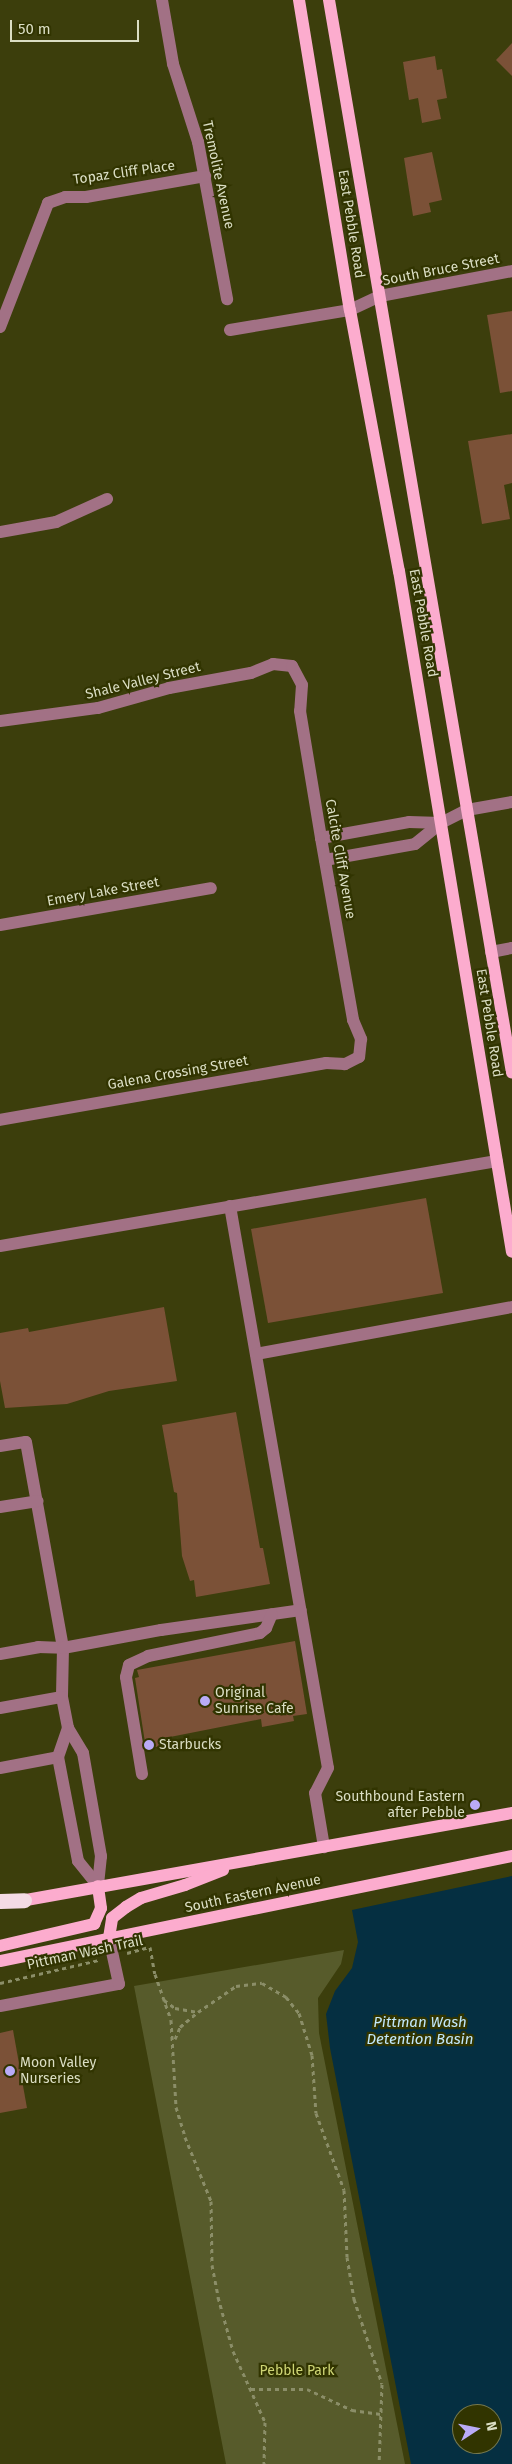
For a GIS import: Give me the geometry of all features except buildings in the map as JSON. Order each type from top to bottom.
[{"type":"highway","points":[[0,1901],[24,1900]]},
{"type":"main road","name":"East Pebble Road","points":[[299,0],[350,310],[441,823],[512,1252]]},
{"type":"main road","name":"East Pebble Road","points":[[329,0],[512,1073]]},
{"type":"main road","points":[[0,1905],[98,1886],[512,1814]]},
{"type":"main road","name":"South Eastern Avenue","points":[[0,1962],[512,1856]]},
{"type":"main road","points":[[109,1938],[112,1918],[141,1898],[185,1886],[245,1860]]},
{"type":"main road","points":[[0,1946],[94,1924],[101,1908],[98,1886]]},
{"type":"street","name":"Tremolite Avenue","points":[[162,0],[173,64],[192,121],[205,176],[227,298]]},
{"type":"street","name":"Topaz Cliff Place","points":[[0,327],[48,203],[65,197],[86,197],[205,176]]},
{"type":"street","name":"South Bruce Street","points":[[230,330],[350,310],[380,296],[512,271]]},
{"type":"street","points":[[0,532],[32,528],[56,522],[107,499]]},
{"type":"street","name":"Shale Valley Street","points":[[0,721],[98,708],[169,688],[251,673],[273,664],[292,666]]},
{"type":"street","name":"Calcite Cliff Avenue","points":[[292,666],[302,685],[300,711],[353,1020],[361,1039],[359,1057]]},
{"type":"street","points":[[325,860],[415,844],[441,823],[467,810],[512,802]]},
{"type":"street","points":[[321,838],[410,822],[441,823]]},
{"type":"street","name":"Emery Lake Street","points":[[0,925],[211,888]]},
{"type":"street","points":[[491,952],[512,948]]},
{"type":"street","name":"Galena Crossing Street","points":[[0,1120],[326,1063],[345,1064],[359,1057]]},
{"type":"street","points":[[0,1246],[497,1161]]},
{"type":"street","points":[[230,1206],[328,1768],[315,1793],[324,1847]]},
{"type":"street","points":[[256,1354],[512,1307]]},
{"type":"street","points":[[0,1446],[26,1442],[63,1648],[62,1697],[68,1728],[83,1753],[101,1856],[98,1886]]},
{"type":"street","points":[[0,1507],[38,1501]]},
{"type":"street","points":[[0,1654],[38,1647],[63,1648],[161,1630],[301,1610]]},
{"type":"street","points":[[142,1774],[126,1677],[130,1665],[148,1656],[260,1633],[266,1628],[272,1614]]},
{"type":"street","points":[[0,1708],[62,1697]]},
{"type":"street","points":[[68,1728],[58,1757],[78,1861],[98,1886]]},
{"type":"street","points":[[0,1768],[58,1757]]},
{"type":"street","points":[[0,2006],[119,1984],[109,1938]]},
{"type":"path","name":"Pittman Wash Trail","points":[[0,1983],[150,1947],[174,2044],[179,2122],[211,2201],[212,2265],[221,2315],[265,2422],[264,2464]]},
{"type":"path","points":[[174,2044],[180,2027],[198,2012],[236,1986],[250,1982],[274,1987],[299,2013],[312,2055],[320,2127],[344,2190],[350,2274],[362,2328],[382,2384],[379,2464]]},
{"type":"path","points":[[164,1999],[175,2008],[198,2012]]},
{"type":"path","points":[[251,2390],[307,2389],[352,2410],[381,2414]]},
{"type":"green space","name":"Pebble Park","points":[[344,1950],[341,1964],[318,1998],[319,2033],[405,2464],[226,2464],[134,1986]]},
{"type":"water","name":"Pittman Wash Detention Basin","points":[[512,1876],[512,2464],[411,2464],[330,2048],[326,2014],[335,1991],[352,1968],[358,1942],[352,1910]]},
{"type":"place","name":"Original Sunrise Cafe","points":[[205,1701]]},
{"type":"place","name":"Starbucks","points":[[149,1745]]},
{"type":"place","name":"Southbound Eastern after Pebble","points":[[475,1805]]},
{"type":"place","name":"Moon Valley Nurseries","points":[[10,2071]]}]
